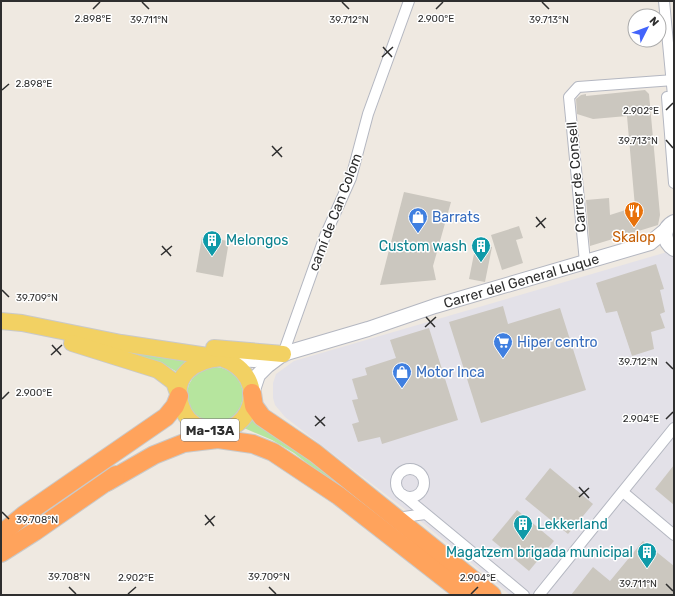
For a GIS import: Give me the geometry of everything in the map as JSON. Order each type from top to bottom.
[{"type":"highway","name":"Ma-13A","points":[[252,393],[254,406],[262,417],[315,453],[492,595]]},
{"type":"highway","points":[[1,534],[24,515],[166,417],[175,406],[179,396]]},
{"type":"highway","points":[[1,553],[107,482],[127,466],[158,445],[189,432],[213,430]]},
{"type":"highway","points":[[107,482],[167,448],[184,443],[218,439],[253,444],[273,452],[339,496]]},
{"type":"highway","name":"Ma-13A","points":[[339,496],[466,595]]},
{"type":"highway","points":[[1,528],[24,515]]},
{"type":"highway","points":[[1,558],[34,532]]},
{"type":"main road","name":"Carrer del General Luque","points":[[252,393],[258,375],[266,366],[283,354],[368,330],[435,306],[650,242],[670,226]]},
{"type":"main road","points":[[670,226],[666,240],[673,248]]},
{"type":"main road","points":[[650,242],[673,248]]},
{"type":"main road","name":"Ma-13A","points":[[1,322],[22,323],[121,343],[221,358],[235,364],[243,371],[248,379],[252,393],[249,408],[241,420],[233,426],[213,430]]},
{"type":"main road","name":"Ma-13A","points":[[1,322],[20,330],[87,347],[158,370],[174,382],[183,411],[198,427],[237,432],[253,437],[282,450],[308,469],[339,496]]},
{"type":"main road","points":[[22,323],[41,322],[134,339],[231,351],[283,354]]},
{"type":"main road","points":[[179,396],[181,381],[190,368],[204,360],[221,358],[254,360],[283,354]]},
{"type":"street","name":"camí de Can Colom","points":[[283,354],[326,236],[351,178],[368,114],[409,1]]},
{"type":"street","points":[[664,1],[673,80],[674,106]]},
{"type":"street","points":[[673,80],[667,96],[674,183]]},
{"type":"street","name":"Carrer de Consell","points":[[585,262],[569,97],[578,87],[673,80]]},
{"type":"street","points":[[539,595],[674,428]]},
{"type":"street","points":[[425,514],[419,500],[424,481],[420,473],[407,469],[399,474],[396,483],[397,488],[403,495],[425,514],[524,595]]},
{"type":"street","points":[[403,495],[416,495],[422,489]]},
{"type":"street","points":[[623,492],[674,535]]},
{"type":"street","points":[[397,518],[425,514]]},
{"type":"shaded area","points":[[674,250],[674,595],[510,595],[423,523],[285,417],[275,405],[273,398],[273,383],[276,374],[294,361]]},
{"type":"green space","points":[[111,348],[188,361],[177,372],[162,363]]},
{"type":"green space","points":[[210,367],[220,367],[235,375],[241,384],[243,395],[241,406],[235,415],[220,423],[210,423],[199,418],[192,411],[187,400],[187,390],[192,379],[199,372]]},
{"type":"green space","points":[[251,419],[295,446],[482,595],[477,595],[294,453],[272,440],[244,428]]},
{"type":"building","points":[[645,90],[649,94],[660,215],[658,225],[590,246],[586,200],[609,198],[610,215],[635,207],[627,116],[593,119],[577,114],[576,99],[581,95],[586,94],[586,96]]},
{"type":"building","name":"Barrats","points":[[404,192],[451,202],[433,266],[436,280],[380,285]]},
{"type":"building","points":[[519,226],[523,238],[516,240],[523,263],[502,270],[491,235]]},
{"type":"building","name":"Melongos","points":[[202,237],[229,241],[223,277],[196,272]]},
{"type":"building","name":"Custom wash","points":[[476,244],[492,247],[485,282],[469,279]]},
{"type":"building","points":[[656,264],[664,289],[660,290],[665,312],[660,314],[665,328],[651,332],[654,349],[632,356],[617,311],[606,313],[596,283]]},
{"type":"building","name":"Hiper centro","points":[[503,306],[508,324],[560,308],[586,390],[481,423],[449,322]]},
{"type":"building","name":"Motor Inca","points":[[429,328],[458,420],[382,444],[380,437],[358,442],[352,424],[359,422],[352,400],[358,399],[352,379],[367,375],[365,368],[396,358],[390,340]]},
{"type":"building","points":[[674,465],[674,505],[655,489]]},
{"type":"building","points":[[550,468],[593,504],[568,534],[525,499]]},
{"type":"building","name":"Lekkerland","points":[[517,510],[554,541],[529,571],[492,540]]},
{"type":"building","points":[[643,541],[674,566],[674,595],[571,595],[593,567],[610,581]]},
{"type":"place","name":"Skalop","points":[[634,228]]},
{"type":"place","name":"Barrats","points":[[418,234]]},
{"type":"place","name":"Melongos","points":[[212,257]]},
{"type":"place","name":"Custom wash","points":[[481,263]]},
{"type":"place","name":"Hiper centro","points":[[503,359]]},
{"type":"place","name":"Motor Inca","points":[[402,389]]},
{"type":"place","name":"Lekkerland","points":[[523,541]]},
{"type":"place","name":"Magatzem brigada municipal","points":[[647,569]]}]
